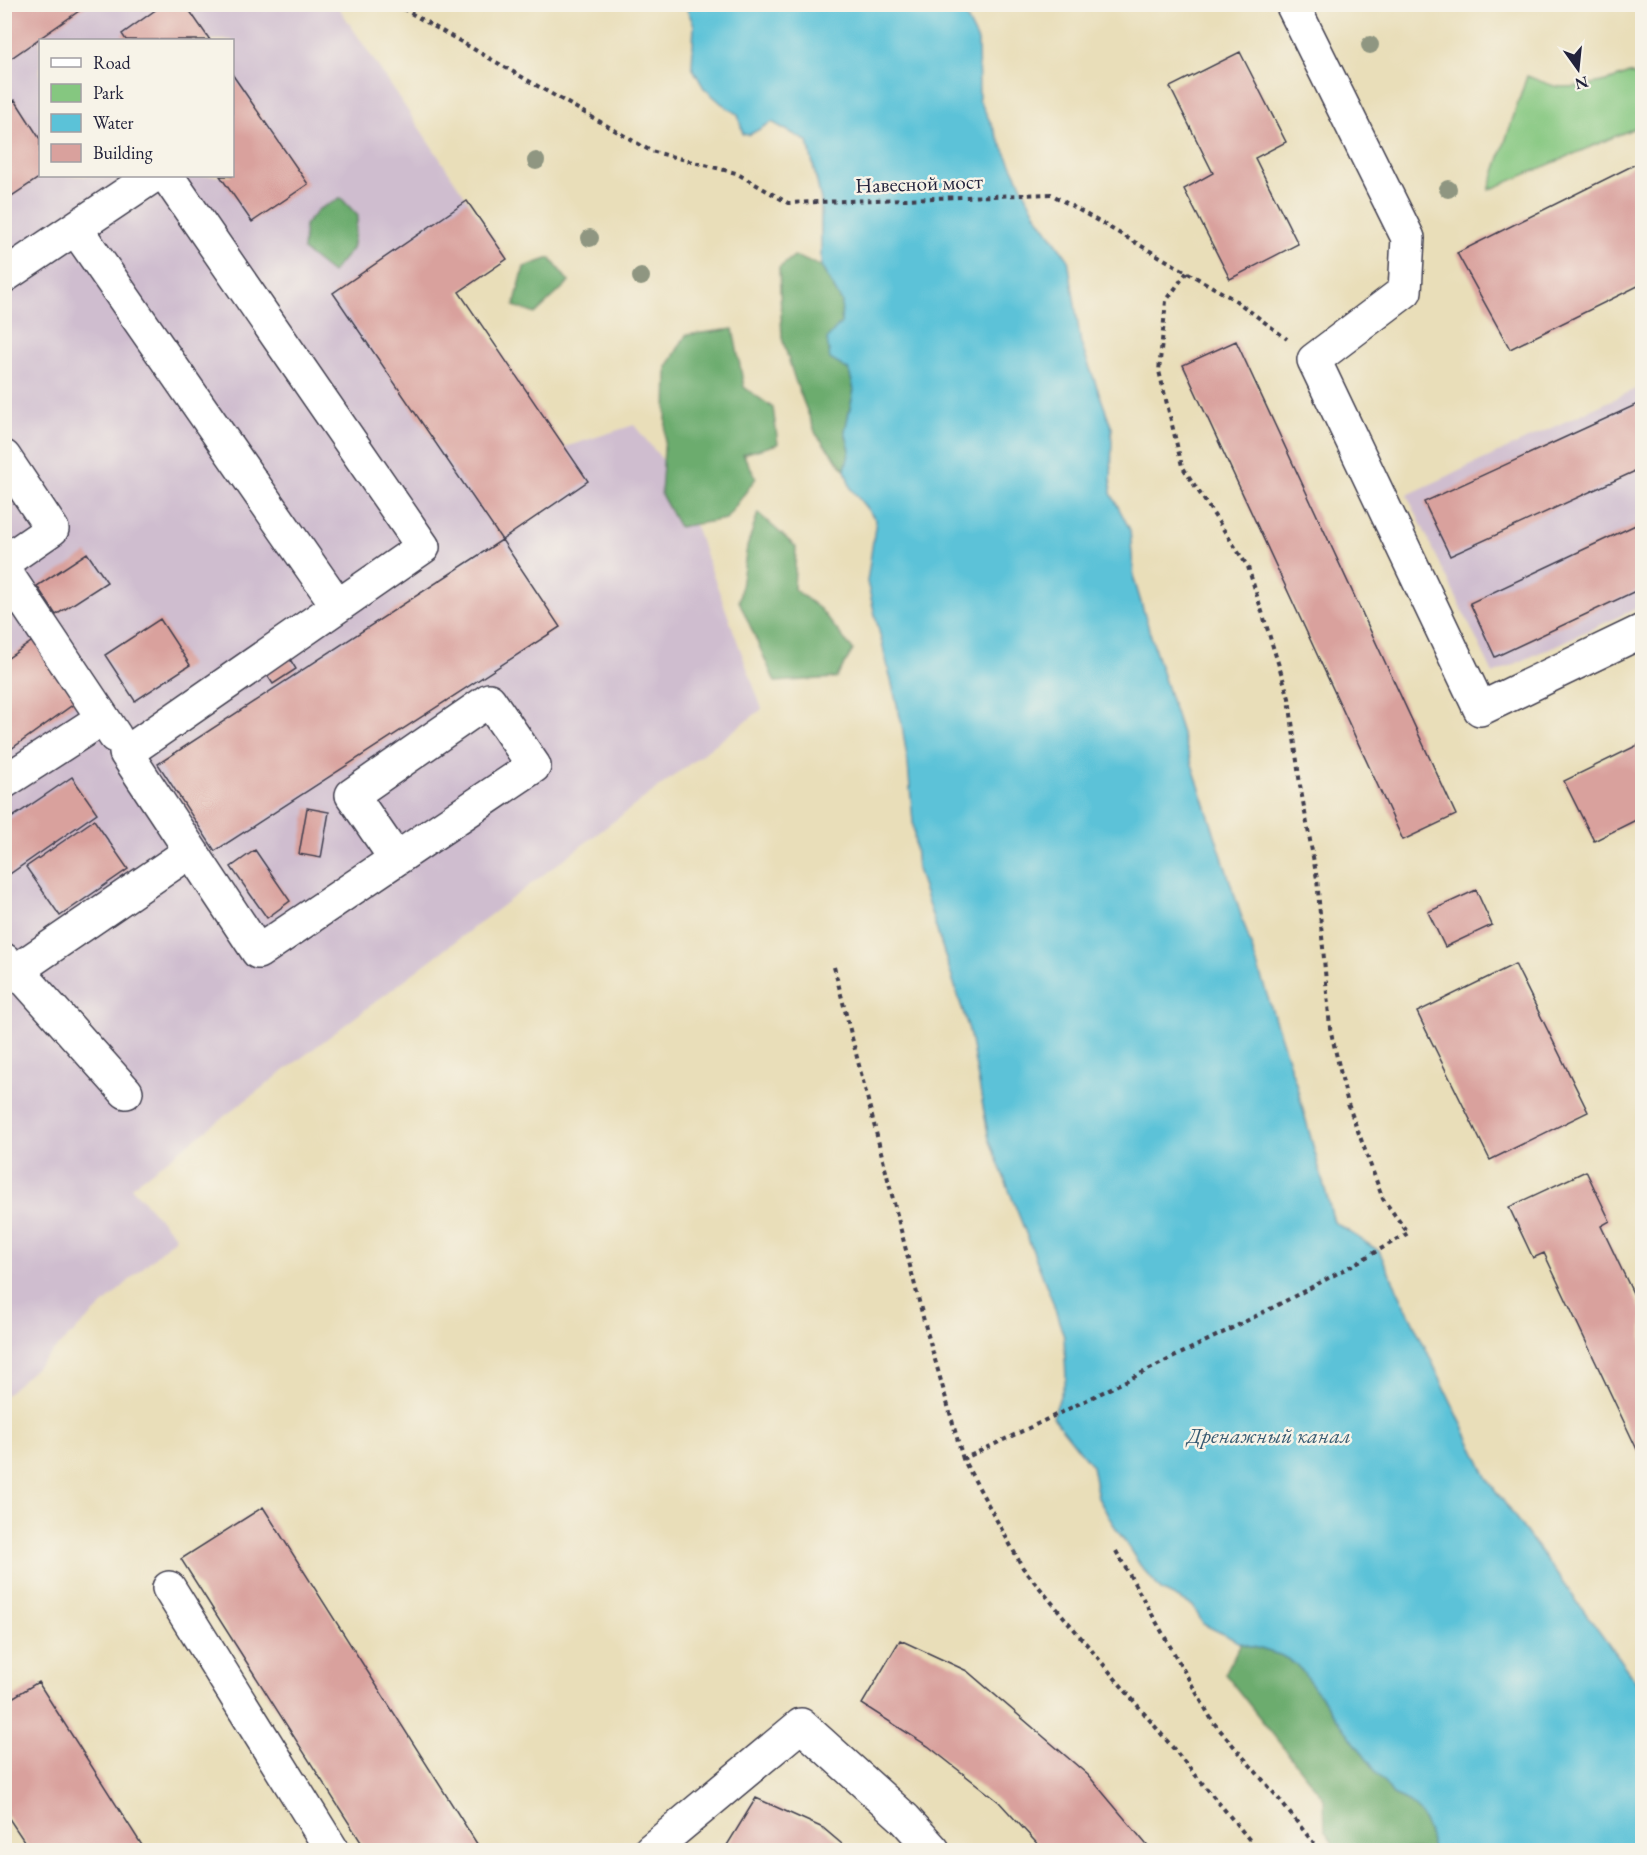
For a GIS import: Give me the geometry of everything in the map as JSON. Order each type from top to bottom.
[{"type":"lane","points":[[1292,4],[1408,238],[1405,291],[1314,360],[1480,709],[1642,632]]},
{"type":"lane","points":[[4,276],[152,177]]},
{"type":"lane","points":[[126,753],[423,547],[168,177]]},
{"type":"lane","points":[[76,229],[338,606]]},
{"type":"lane","points":[[4,457],[52,529],[4,562]]},
{"type":"lane","points":[[4,570],[258,952],[396,859],[534,765],[489,700],[352,795],[396,859]]},
{"type":"lane","points":[[4,782],[102,718]]},
{"type":"lane","points":[[126,1092],[11,965],[191,850]]},
{"type":"lane","points":[[169,1588],[332,1851]]},
{"type":"lane","points":[[651,1851],[801,1725],[905,1819],[933,1851]]},
{"type":"path","name":"Навесной мост","points":[[395,4],[651,151],[736,173],[788,203],[1052,194],[1187,272]]},
{"type":"path","points":[[963,1459],[1237,1326],[1408,1233],[1383,1199],[1348,1104],[1330,1028],[1317,879],[1300,785],[1289,698],[1248,567],[1182,466],[1159,371],[1166,301],[1187,272],[1235,300],[1314,360]]},
{"type":"path","points":[[834,967],[921,1309],[963,1459],[1023,1568],[1258,1851]]},
{"type":"path","points":[[1116,1551],[1213,1722],[1274,1793],[1319,1851]]},
{"type":"shaded area","points":[[5,5],[337,5],[507,259],[459,292],[565,447],[634,425],[678,479],[762,709],[131,1187],[176,1237],[5,1396]]},
{"type":"shaded area","points":[[1642,386],[1642,606],[1493,674],[1407,495]]},
{"type":"green space","points":[[1629,73],[1642,79],[1642,125],[1489,190],[1527,76],[1554,86],[1571,87],[1603,82]]},
{"type":"green space","points":[[341,198],[358,216],[352,249],[332,273],[303,250],[305,225],[319,209]]},
{"type":"green space","points":[[794,256],[821,266],[842,302],[841,323],[854,390],[845,431],[850,450],[845,470],[816,434],[782,338],[779,268]]},
{"type":"green space","points":[[550,258],[569,282],[535,314],[514,306],[524,267]]},
{"type":"green space","points":[[733,329],[744,387],[773,408],[778,444],[743,454],[756,478],[726,519],[679,527],[661,494],[667,367],[686,335]]},
{"type":"green space","points":[[758,513],[796,547],[794,589],[820,609],[853,650],[836,678],[775,682],[739,601],[747,547]]},
{"type":"green space","points":[[1241,1643],[1280,1655],[1297,1664],[1393,1795],[1409,1803],[1419,1813],[1428,1832],[1431,1850],[1338,1850],[1325,1831],[1324,1799],[1225,1674]]},
{"type":"water","name":"Дренажный канал","points":[[685,5],[960,5],[978,41],[979,99],[1035,213],[1068,259],[1081,344],[1112,428],[1111,493],[1130,530],[1134,579],[1159,663],[1296,1084],[1334,1222],[1379,1251],[1490,1483],[1642,1690],[1642,1850],[1431,1850],[1428,1832],[1419,1813],[1409,1803],[1393,1795],[1297,1664],[1280,1655],[1241,1643],[1203,1624],[1193,1606],[1161,1590],[1140,1565],[1098,1498],[1092,1466],[1053,1417],[1066,1378],[1064,1337],[1052,1300],[989,1139],[969,1030],[917,869],[908,764],[902,725],[867,582],[876,520],[851,489],[845,470],[850,450],[845,431],[854,390],[849,370],[830,359],[827,339],[841,323],[842,302],[821,266],[821,200],[808,142],[772,122],[749,135],[743,134],[738,115],[704,88],[692,67],[694,25]]},
{"type":"building","points":[[4,4],[89,4],[4,63]]},
{"type":"building","points":[[164,4],[185,4],[209,39],[125,39],[122,34]]},
{"type":"building","points":[[1240,52],[1286,142],[1255,158],[1298,244],[1230,279],[1184,189],[1213,173],[1170,87]]},
{"type":"building","points":[[234,77],[308,184],[252,222],[221,177],[234,177]]},
{"type":"building","points":[[15,100],[39,137],[40,177],[4,201],[4,107]]},
{"type":"building","points":[[1642,161],[1642,284],[1510,349],[1457,253]]},
{"type":"building","points":[[467,201],[507,259],[459,292],[588,481],[502,540],[333,293]]},
{"type":"building","points":[[1236,341],[1456,815],[1403,840],[1183,365]]},
{"type":"building","points":[[1642,402],[1642,468],[1450,556],[1424,502]]},
{"type":"building","points":[[1642,522],[1642,588],[1495,657],[1470,603]]},
{"type":"building","points":[[502,540],[560,627],[215,851],[158,764]]},
{"type":"building","points":[[87,553],[107,582],[56,615],[37,586]]},
{"type":"building","points":[[160,619],[190,665],[135,701],[105,655]]},
{"type":"building","points":[[34,640],[78,701],[4,754],[4,661]]},
{"type":"building","points":[[288,656],[296,669],[273,684],[265,672]]},
{"type":"building","points":[[1642,743],[1642,817],[1594,841],[1564,781]]},
{"type":"building","points":[[72,777],[97,813],[4,878],[4,823]]},
{"type":"building","points":[[307,808],[329,812],[321,858],[299,854]]},
{"type":"building","points":[[94,820],[128,869],[60,916],[26,867]]},
{"type":"building","points":[[255,850],[290,901],[267,918],[231,867]]},
{"type":"building","points":[[1476,890],[1492,925],[1445,947],[1428,912]]},
{"type":"building","points":[[1515,964],[1588,1112],[1490,1160],[1417,1012]]},
{"type":"building","points":[[1586,1171],[1610,1221],[1601,1226],[1642,1312],[1642,1460],[1544,1253],[1533,1258],[1509,1207]]},
{"type":"building","points":[[263,1507],[481,1850],[366,1850],[181,1559]]},
{"type":"building","points":[[900,1640],[967,1671],[1088,1775],[1151,1850],[1043,1850],[999,1802],[928,1746],[862,1704]]},
{"type":"building","points":[[38,1682],[145,1850],[30,1850],[4,1811],[4,1703]]},
{"type":"building","points":[[756,1798],[823,1828],[849,1850],[724,1850]]}]
